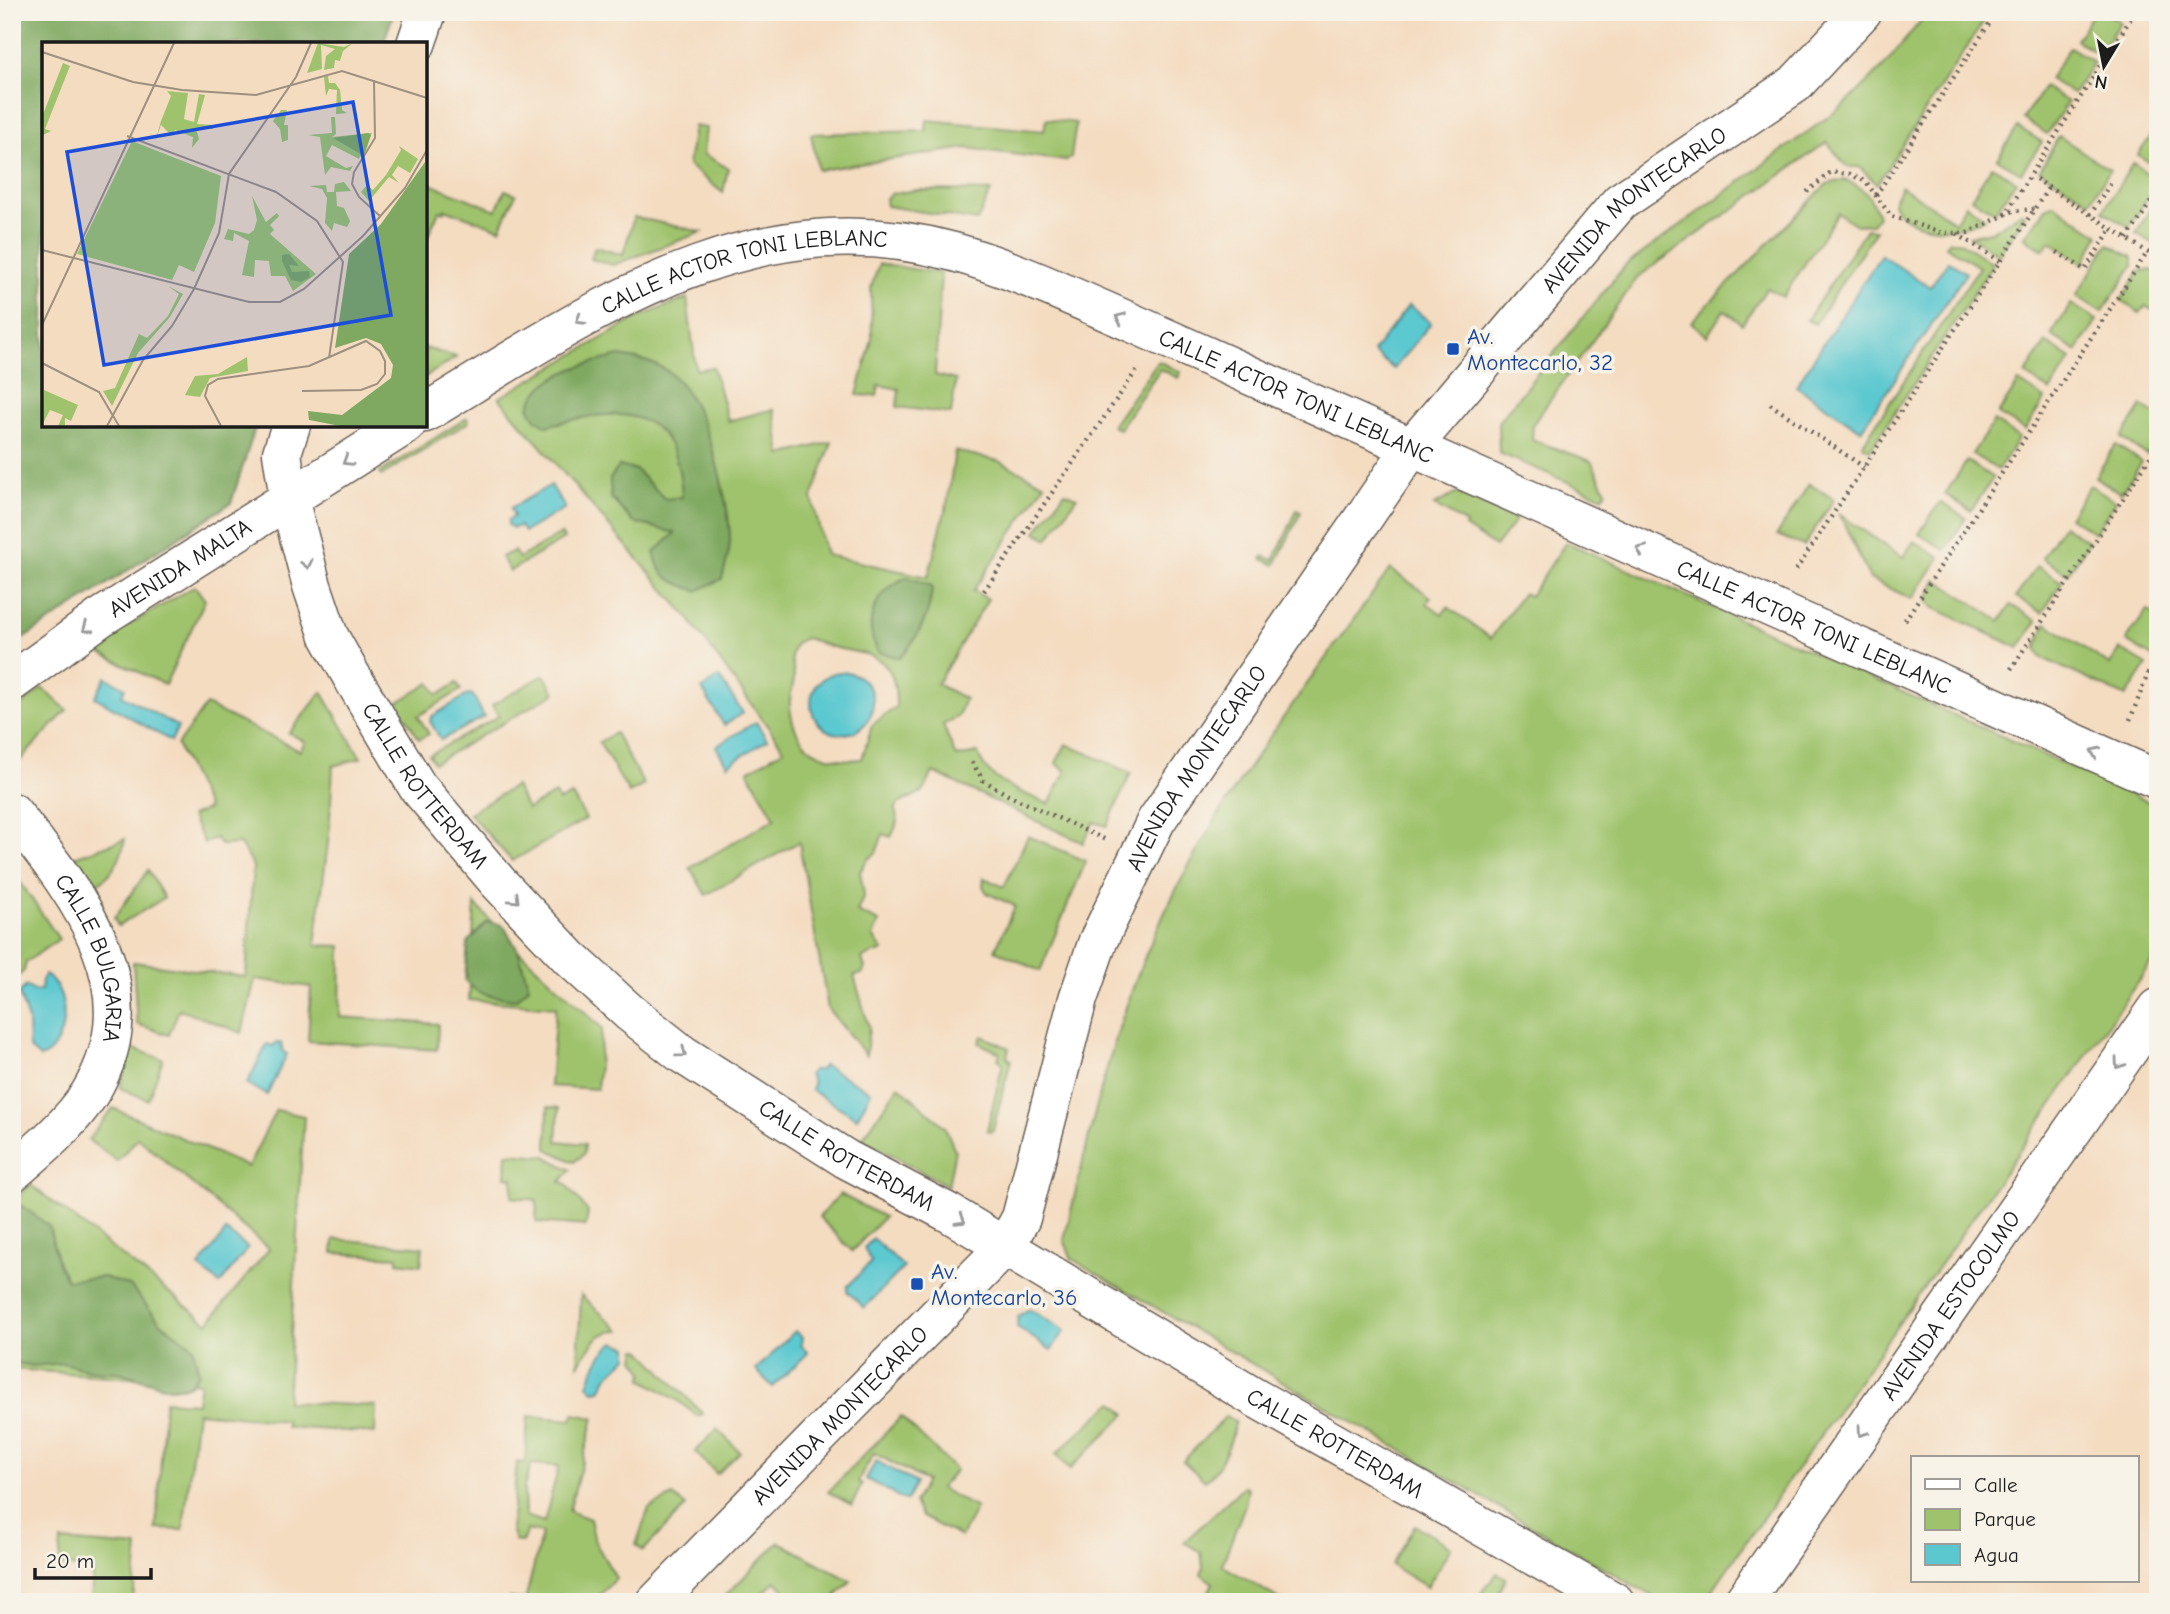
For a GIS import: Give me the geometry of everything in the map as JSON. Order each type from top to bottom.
[{"type":"street","points":[[417,42],[427,12]]},
{"type":"street","name":"AVENIDA MONTECARLO","points":[[656,1602],[1005,1247],[1021,1218],[1078,999],[1098,941],[1139,854],[1179,785],[1412,447],[1620,202],[1795,84],[1862,12]]},
{"type":"street","name":"CALLE ACTOR TONI LEBLANC","points":[[427,412],[605,305],[730,253],[799,239],[864,236],[953,252],[1003,269],[1164,337],[2158,780]]},
{"type":"street","points":[[290,427],[282,453],[289,499],[403,427]]},
{"type":"street","name":"AVENIDA MALTA","points":[[12,682],[100,618],[289,499]]},
{"type":"street","name":"CALLE ROTTERDAM","points":[[289,499],[312,586],[329,636],[417,786],[498,882],[570,958],[682,1054],[846,1159],[1005,1247],[1252,1396],[1615,1602]]},
{"type":"street","name":"CALLE BULGARIA","points":[[12,812],[81,905],[100,941],[112,980],[113,1013],[102,1070],[89,1094],[69,1119],[12,1173]]},
{"type":"street","name":"AVENIDA ESTOCOLMO","points":[[1743,1602],[2158,1009]]},
{"type":"path","points":[[1876,195],[1997,12]]},
{"type":"path","points":[[2004,216],[2134,12]]},
{"type":"path","points":[[1807,192],[1831,172],[1850,174],[1866,182],[1891,216],[1918,226],[1955,233],[1967,233],[2013,211],[2035,209]]},
{"type":"path","points":[[2036,178],[2158,260]]},
{"type":"path","points":[[2090,215],[2111,183]]},
{"type":"path","points":[[1796,570],[2049,187]]},
{"type":"path","points":[[2127,239],[2158,191]]},
{"type":"path","points":[[2057,252],[2085,270],[2112,229]]},
{"type":"path","points":[[1955,233],[2000,261]]},
{"type":"path","points":[[1905,620],[2147,253]]},
{"type":"path","points":[[984,591],[1146,356],[1164,337]]},
{"type":"path","points":[[1770,404],[1864,467]]},
{"type":"path","points":[[2011,669],[2158,445]]},
{"type":"path","points":[[2130,720],[2148,671],[2158,657]]},
{"type":"path","points":[[972,762],[982,780],[1008,795],[1139,854]]},
{"type":"green space","points":[[12,12],[394,12],[384,42],[42,42],[42,427],[255,427],[231,503],[12,646]]},
{"type":"green space","points":[[1928,12],[1990,12],[1877,184],[1859,167],[1847,167],[1827,142],[1638,277],[1533,424],[1532,440],[1591,461],[1606,491],[1603,497],[1499,453],[1498,422],[1625,266],[1847,103],[1884,66]]},
{"type":"green space","points":[[2094,12],[2104,12],[2120,22],[2099,54],[2076,40]]},
{"type":"green space","points":[[2070,47],[2094,62],[2073,94],[2049,79]]},
{"type":"green space","points":[[2044,87],[2068,102],[2047,134],[2023,119]]},
{"type":"green space","points":[[1046,119],[1076,123],[1071,157],[1066,161],[967,148],[818,170],[811,134],[926,131],[927,120],[1044,131]]},
{"type":"green space","points":[[694,126],[706,128],[703,154],[728,168],[723,193],[688,165]]},
{"type":"green space","points":[[2158,126],[2158,168],[2138,155]]},
{"type":"green space","points":[[2018,127],[2042,142],[2021,173],[1997,159]]},
{"type":"green space","points":[[2059,136],[2110,170],[2090,202],[2040,170]]},
{"type":"green space","points":[[2133,163],[2158,181],[2129,227],[2103,211]]},
{"type":"green space","points":[[1992,166],[2016,181],[1995,212],[1971,198]]},
{"type":"green space","points":[[427,180],[428,183],[496,210],[505,190],[516,194],[500,229],[445,209],[444,212],[439,211],[427,238]]},
{"type":"green space","points":[[1844,180],[1862,189],[1873,203],[1878,216],[1872,224],[1857,225],[1838,213],[1783,297],[1767,288],[1742,324],[1724,310],[1707,336],[1691,322],[1827,184]]},
{"type":"green space","points":[[1901,186],[1955,222],[1966,205],[1985,218],[1962,227],[1935,228],[1921,225],[1900,213],[1893,203]]},
{"type":"green space","points":[[917,190],[991,191],[977,221],[886,206],[885,199],[891,194]]},
{"type":"green space","points":[[2156,200],[2158,202],[2158,246],[2136,233]]},
{"type":"green space","points":[[2054,204],[2099,235],[2083,264],[2050,241],[2043,250],[2024,237],[2046,208]]},
{"type":"green space","points":[[2020,213],[2025,215],[1999,255],[1970,236],[1994,230]]},
{"type":"green space","points":[[634,217],[702,232],[613,265],[591,259],[595,247],[623,255]]},
{"type":"green space","points":[[1866,229],[1876,230],[1815,324],[1807,320]]},
{"type":"green space","points":[[1950,241],[1959,241],[1993,264],[1870,450],[1862,445],[1979,267],[1946,246]]},
{"type":"green space","points":[[2108,244],[2133,257],[2133,266],[2102,312],[2076,296]]},
{"type":"green space","points":[[879,264],[941,273],[935,375],[956,380],[951,414],[897,407],[899,389],[879,385],[877,396],[857,395],[872,339],[871,288]]},
{"type":"green space","points":[[2152,270],[2158,274],[2158,313],[2145,306],[2140,313],[2121,300],[2140,271]]},
{"type":"green space","points":[[687,298],[696,370],[713,367],[728,421],[774,409],[781,455],[832,442],[812,498],[826,555],[928,577],[947,504],[955,451],[999,461],[1045,484],[973,591],[988,599],[937,684],[965,699],[958,716],[943,725],[956,757],[978,753],[982,763],[997,779],[1049,804],[1066,771],[1056,763],[1066,744],[1131,773],[1107,826],[1094,822],[1083,843],[933,772],[924,791],[898,804],[895,810],[898,822],[891,837],[883,834],[876,853],[867,860],[860,872],[864,895],[857,912],[879,922],[873,937],[883,950],[862,958],[865,968],[862,974],[854,976],[869,1027],[866,1055],[828,1009],[799,842],[706,895],[690,868],[775,818],[748,771],[784,749],[687,616],[499,398],[637,318]],"holes":[[[805,638],[880,660],[892,677],[896,707],[872,725],[862,759],[848,760],[823,755],[804,743],[797,733],[790,706],[794,679],[791,658],[796,643]]]},
{"type":"green space","points":[[2071,304],[2097,320],[2077,351],[2051,335]]},
{"type":"green space","points":[[2046,342],[2071,359],[2050,391],[2025,374]]},
{"type":"green space","points":[[427,349],[457,357],[427,376]]},
{"type":"green space","points":[[620,356],[665,369],[683,386],[694,404],[712,449],[725,497],[730,547],[722,579],[697,591],[669,578],[657,562],[654,553],[675,533],[633,522],[611,498],[610,479],[619,466],[636,470],[665,499],[682,497],[678,466],[669,444],[657,428],[640,419],[621,415],[574,419],[547,426],[536,419],[529,407],[544,386],[567,371]]},
{"type":"green space","points":[[1158,361],[1181,372],[1178,378],[1160,369],[1119,429],[1112,426]]},
{"type":"green space","points":[[2019,382],[2045,399],[2025,430],[1998,414]]},
{"type":"green space","points":[[2142,406],[2158,416],[2158,438],[2147,455],[2121,438]]},
{"type":"green space","points":[[467,418],[469,422],[381,476],[379,473]]},
{"type":"green space","points":[[1994,421],[2019,438],[1998,470],[1972,454]]},
{"type":"green space","points":[[2116,445],[2142,462],[2121,493],[2095,477]]},
{"type":"green space","points":[[1967,461],[1993,478],[1971,511],[1945,494]]},
{"type":"green space","points":[[1809,484],[1834,499],[1804,546],[1777,535]]},
{"type":"green space","points":[[2090,485],[2116,501],[2095,533],[2069,517]]},
{"type":"green space","points":[[1065,492],[1077,497],[1048,539],[1036,532]]},
{"type":"green space","points":[[1457,493],[1516,520],[1495,547],[1465,527],[1466,524],[1434,505]]},
{"type":"green space","points":[[1940,502],[1966,518],[1945,550],[1919,534]]},
{"type":"green space","points":[[1297,510],[1301,512],[1275,565],[1262,559],[1263,556],[1274,560]]},
{"type":"green space","points":[[1840,515],[1903,557],[1914,541],[1940,557],[1912,599],[1870,579]]},
{"type":"green space","points":[[2063,525],[2089,542],[2068,574],[2042,558]]},
{"type":"green space","points":[[561,534],[564,539],[510,571],[501,557],[514,551],[519,558]]},
{"type":"green space","points":[[1566,542],[2158,806],[2158,953],[1704,1602],[1662,1602],[1072,1259],[1064,1240],[1108,1063],[1144,959],[1194,856],[1224,806],[1322,663],[1390,569],[1431,597],[1427,603],[1442,614],[1448,607],[1491,638],[1523,593],[1530,596]]},
{"type":"green space","points":[[2037,566],[2062,582],[2042,613],[2016,597]]},
{"type":"green space","points":[[907,577],[932,586],[923,625],[900,658],[878,652],[871,629],[874,608],[880,598]]},
{"type":"green space","points":[[1936,579],[2000,621],[2011,605],[2037,621],[2019,648],[1934,608],[1927,601]]},
{"type":"green space","points":[[195,586],[205,600],[165,685],[90,648]]},
{"type":"green space","points":[[2147,610],[2158,617],[2158,648],[2152,657],[2126,641]]},
{"type":"green space","points":[[2046,623],[2110,665],[2120,649],[2147,665],[2126,697],[2042,658],[2036,649]]},
{"type":"green space","points":[[544,675],[555,693],[434,763],[429,755],[499,716],[492,705]]},
{"type":"green space","points":[[430,683],[438,695],[457,683],[461,690],[418,716],[429,734],[419,739],[397,703]]},
{"type":"green space","points":[[42,688],[67,710],[12,769],[12,713]]},
{"type":"green space","points":[[322,692],[361,758],[333,766],[329,835],[315,945],[341,946],[340,1017],[438,1024],[437,1050],[308,1041],[311,987],[255,979],[242,1033],[179,1009],[169,1035],[137,1024],[133,962],[246,977],[253,866],[240,844],[220,845],[216,838],[204,843],[191,816],[208,809],[177,745],[206,705],[300,751],[305,742],[289,733]]},
{"type":"green space","points":[[615,733],[644,785],[629,793],[599,742]]},
{"type":"green space","points":[[515,786],[527,809],[555,794],[559,801],[572,795],[586,819],[512,861],[469,813]]},
{"type":"green space","points":[[1028,836],[1086,861],[1040,971],[995,950],[1015,906],[987,893],[983,886],[984,878],[1004,887]]},
{"type":"green space","points":[[125,839],[115,866],[95,885],[74,857]]},
{"type":"green space","points":[[12,870],[59,939],[26,962],[24,971],[12,981]]},
{"type":"green space","points":[[148,870],[164,898],[118,926],[114,918]]},
{"type":"green space","points":[[475,904],[516,948],[602,1028],[597,1089],[550,1086],[556,1007],[469,1000]]},
{"type":"green space","points":[[487,922],[503,925],[518,950],[529,987],[517,999],[482,993],[465,980],[468,942]]},
{"type":"green space","points":[[982,1036],[1009,1048],[1007,1057],[1011,1060],[993,1130],[990,1132],[987,1130],[1003,1063],[998,1059],[1000,1053],[979,1043]]},
{"type":"green space","points":[[131,1048],[163,1059],[148,1100],[120,1088]]},
{"type":"green space","points":[[899,1086],[945,1127],[955,1150],[948,1186],[862,1139]]},
{"type":"green space","points":[[548,1107],[559,1108],[557,1141],[585,1144],[584,1154],[574,1162],[547,1149]]},
{"type":"green space","points":[[113,1108],[248,1167],[276,1110],[304,1116],[287,1402],[376,1406],[375,1433],[286,1427],[286,1421],[197,1412],[183,1530],[156,1529],[165,1401],[197,1403],[200,1383],[12,1369],[12,1200],[31,1185],[208,1323],[269,1249],[138,1138],[117,1161],[88,1140]]},
{"type":"green space","points":[[507,1153],[545,1156],[571,1170],[560,1182],[565,1183],[588,1212],[586,1226],[536,1222],[537,1200],[512,1197],[513,1178],[506,1177]]},
{"type":"green space","points":[[840,1194],[884,1217],[852,1251],[819,1217]]},
{"type":"green space","points":[[12,1205],[22,1206],[49,1226],[58,1264],[67,1280],[104,1277],[130,1286],[161,1323],[193,1346],[199,1374],[188,1386],[170,1388],[119,1372],[92,1371],[63,1363],[32,1366],[12,1362]]},
{"type":"green space","points":[[334,1239],[423,1247],[421,1265],[398,1262],[398,1257],[333,1253]]},
{"type":"green space","points":[[581,1295],[620,1331],[612,1331],[599,1337],[578,1365]]},
{"type":"green space","points":[[637,1349],[703,1414],[697,1416],[677,1400],[642,1379],[644,1372],[635,1359]]},
{"type":"green space","points":[[1113,1402],[1126,1414],[1070,1469],[1056,1454]]},
{"type":"green space","points":[[574,1414],[594,1418],[569,1511],[590,1519],[595,1542],[616,1578],[593,1602],[509,1602],[509,1598],[525,1601],[542,1533],[527,1530],[522,1542],[515,1541],[511,1529],[517,1462],[525,1463],[528,1416],[572,1420]],"holes":[[[531,1464],[559,1466],[544,1522],[525,1516],[524,1488]]]},
{"type":"green space","points":[[1226,1416],[1235,1422],[1231,1439],[1221,1461],[1205,1481],[1183,1461]]},
{"type":"green space","points":[[901,1417],[956,1470],[940,1488],[976,1508],[961,1537],[922,1517],[914,1503],[926,1481],[874,1453],[858,1481],[862,1484],[852,1505],[828,1492]]},
{"type":"green space","points":[[717,1429],[740,1452],[717,1474],[695,1452]]},
{"type":"green space","points":[[1244,1486],[1248,1488],[1245,1505],[1222,1565],[1284,1602],[1204,1602],[1213,1583],[1201,1574],[1201,1552],[1184,1542]]},
{"type":"green space","points":[[673,1496],[686,1506],[643,1551],[636,1545],[649,1508]]},
{"type":"green space","points":[[1415,1525],[1451,1547],[1427,1587],[1391,1565]]},
{"type":"green space","points":[[61,1541],[138,1547],[133,1602],[91,1602],[93,1569],[59,1566]]},
{"type":"green space","points":[[779,1542],[851,1581],[830,1602],[797,1602],[775,1581],[755,1602],[729,1602],[724,1597]]},
{"type":"green space","points":[[1497,1573],[1506,1578],[1495,1602],[1476,1602],[1480,1594]]},
{"type":"water","points":[[1881,255],[1930,287],[1948,261],[1966,273],[1861,430],[1796,386]]},
{"type":"water","points":[[1409,305],[1431,323],[1394,369],[1373,352]]},
{"type":"water","points":[[551,485],[565,508],[524,532],[520,526],[513,528],[508,525],[508,520],[514,516],[511,508]]},
{"type":"water","points":[[842,672],[864,681],[873,703],[864,725],[842,734],[820,725],[811,703],[820,681]]},
{"type":"water","points":[[106,677],[125,688],[122,695],[178,727],[171,741],[95,697]]},
{"type":"water","points":[[719,677],[743,713],[724,725],[702,689]]},
{"type":"water","points":[[469,694],[473,695],[484,717],[441,740],[430,721],[431,717]]},
{"type":"water","points":[[756,722],[767,740],[727,765],[716,746]]},
{"type":"water","points":[[45,975],[54,982],[60,993],[64,1018],[57,1043],[40,1058],[29,1048],[28,1021],[19,993],[26,986],[34,991],[41,990]]},
{"type":"water","points":[[281,1043],[283,1052],[287,1054],[267,1095],[247,1084],[267,1044],[273,1046]]},
{"type":"water","points":[[824,1065],[871,1092],[857,1118],[811,1090],[813,1083],[809,1074],[820,1070]]},
{"type":"water","points":[[226,1231],[248,1248],[220,1284],[199,1267]]},
{"type":"water","points":[[873,1239],[904,1267],[864,1308],[847,1291],[847,1287],[871,1262],[864,1248]]},
{"type":"water","points":[[1029,1309],[1065,1331],[1051,1350],[1017,1327],[1018,1317]]},
{"type":"water","points":[[795,1331],[802,1337],[801,1345],[808,1353],[773,1387],[756,1370]]},
{"type":"water","points":[[615,1342],[628,1347],[628,1357],[608,1376],[600,1390],[594,1391],[588,1385],[592,1373],[602,1355]]},
{"type":"water","points":[[876,1461],[916,1483],[906,1501],[866,1479]]},
{"type":"place","name":"Av. Montecarlo, 32","points":[[1453,349]]},
{"type":"place","name":"Av. Montecarlo, 36","points":[[917,1284]]}]
